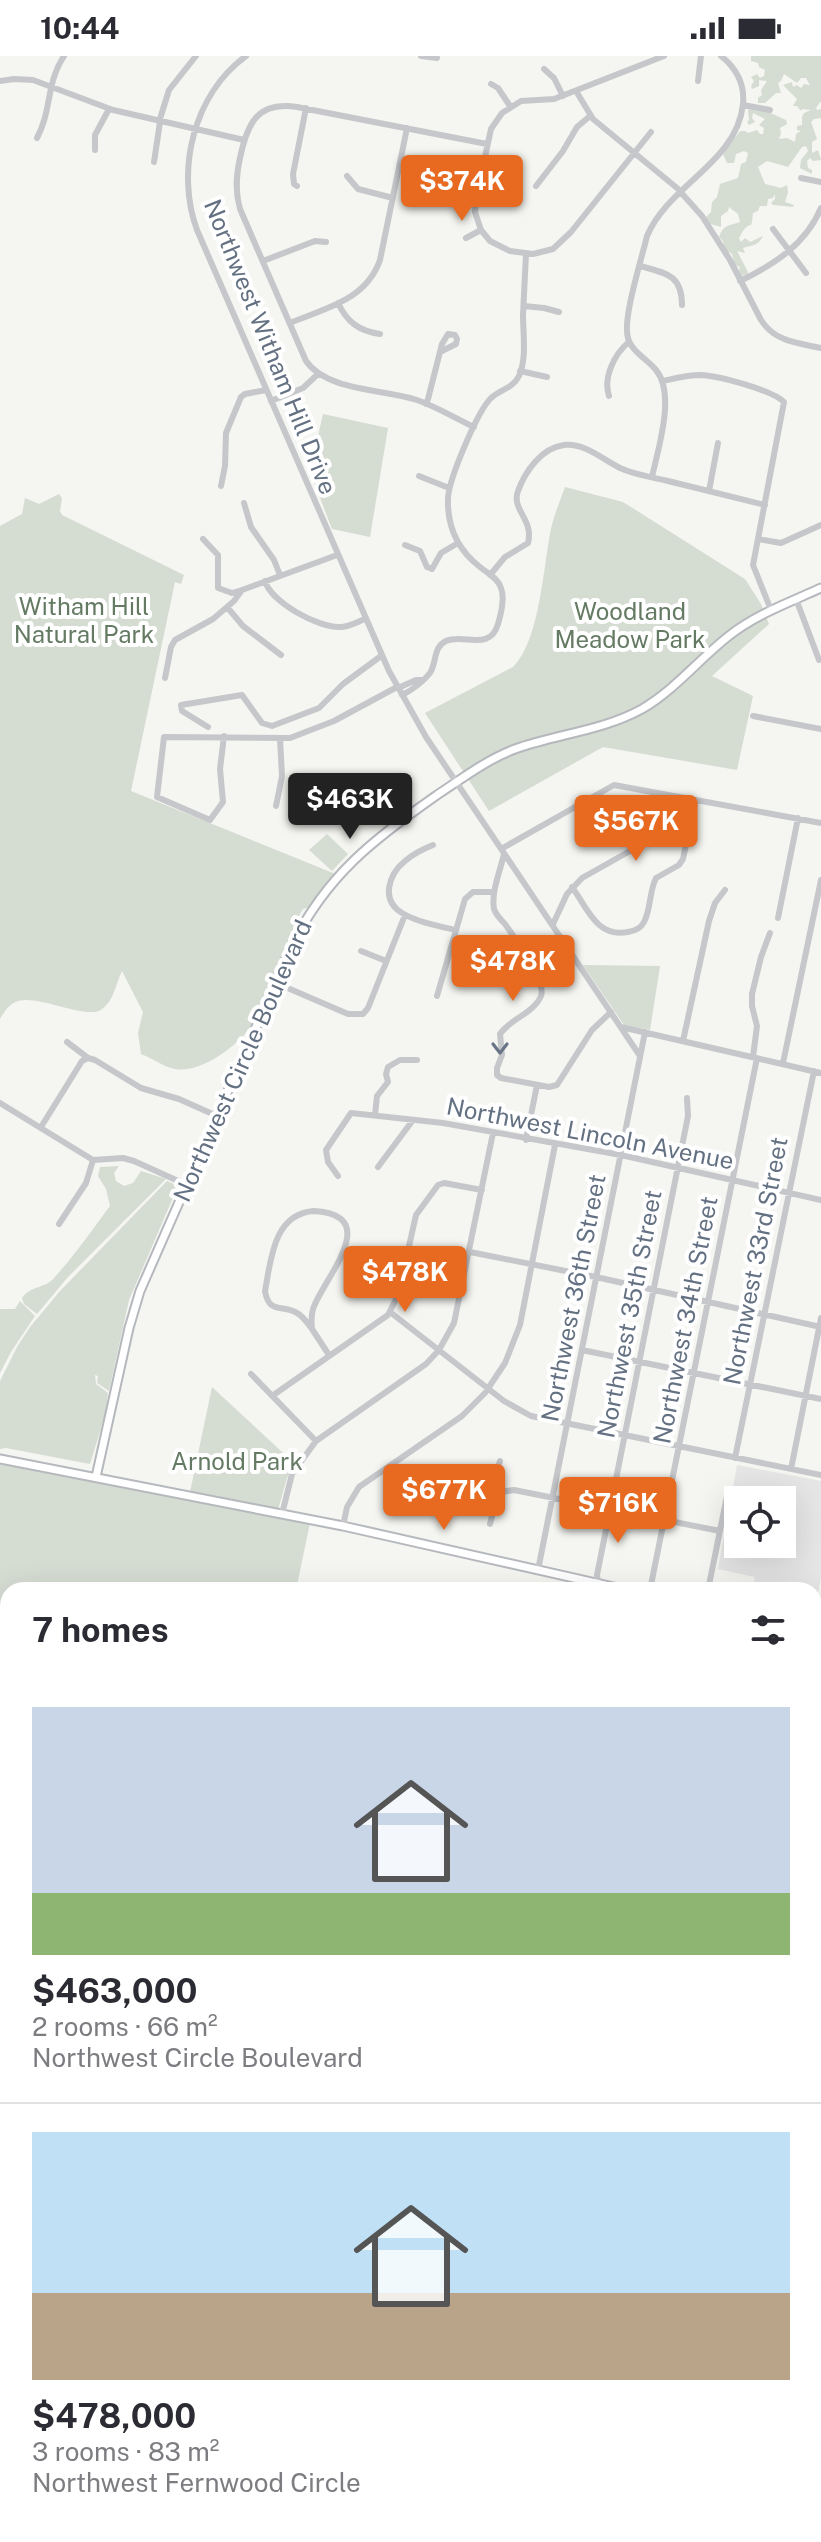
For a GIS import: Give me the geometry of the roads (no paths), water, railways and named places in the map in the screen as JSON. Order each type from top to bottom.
[{"type":"main road","name":"Northwest Circle Boulevard","points":[[96,1477],[136,1303],[305,920],[344,869],[387,830],[480,765],[504,753],[601,726],[636,712],[672,688],[732,633],[771,610],[821,588]]},
{"type":"main road","points":[[0,1459],[343,1526],[592,1582]]},
{"type":"street","points":[[37,138],[47,116],[54,73],[64,56]]},
{"type":"street","points":[[154,162],[169,90],[196,56]]},
{"type":"street","name":"Northwest Witham Hill Drive","points":[[246,56],[214,88],[196,130],[188,172],[188,199],[193,220],[381,656],[456,782],[640,1056]]},
{"type":"street","points":[[421,56],[437,58]]},
{"type":"street","points":[[651,132],[566,238],[545,252],[526,254],[500,248],[481,230],[475,204],[487,144],[493,124],[510,106],[563,96],[664,56]]},
{"type":"street","points":[[698,81],[701,56]]},
{"type":"street","points":[[652,477],[665,416],[663,381],[629,342],[627,323],[647,236],[653,224],[728,144],[739,125],[743,90],[734,67],[721,56]]},
{"type":"street","points":[[544,69],[554,78],[563,96]]},
{"type":"street","points":[[0,81],[23,79],[109,109],[244,140]]},
{"type":"street","points":[[491,84],[498,88],[510,106]]},
{"type":"street","points":[[576,91],[590,116],[681,192],[710,226],[769,331],[781,339],[821,348]]},
{"type":"street","points":[[474,427],[426,404],[332,381],[318,374],[306,361],[240,209],[236,176],[244,140],[254,119],[269,108],[283,105],[487,144]]},
{"type":"street","points":[[743,105],[770,110]]},
{"type":"street","points":[[297,186],[293,174],[306,108]]},
{"type":"street","points":[[95,150],[95,135],[109,109]]},
{"type":"street","points":[[536,186],[577,127],[590,116]]},
{"type":"street","points":[[290,323],[362,290],[373,277],[380,260],[407,128]]},
{"type":"street","points":[[347,176],[358,189],[393,198]]},
{"type":"street","points":[[801,178],[821,182]]},
{"type":"street","points":[[740,281],[790,252],[808,232],[821,208]]},
{"type":"street","points":[[773,229],[806,273]]},
{"type":"street","points":[[466,238],[481,230]]},
{"type":"street","points":[[263,261],[315,241],[326,242]]},
{"type":"street","points":[[402,695],[419,686],[431,672],[442,643],[456,639],[480,641],[496,630],[503,594],[499,583],[473,561],[458,543],[449,519],[449,488],[485,405],[514,384],[520,371],[526,254]]},
{"type":"street","points":[[640,266],[672,276],[681,292],[682,305]]},
{"type":"street","points":[[338,303],[353,324],[364,331],[380,334]]},
{"type":"street","points":[[524,306],[559,312]]},
{"type":"street","points":[[609,396],[607,386],[611,368],[617,355],[629,342]]},
{"type":"street","points":[[426,404],[440,352]]},
{"type":"street","points":[[520,371],[547,377]]},
{"type":"street","points":[[271,401],[303,388],[318,374]]},
{"type":"street","points":[[663,381],[686,376],[711,376],[782,399],[785,407],[754,568],[771,610]]},
{"type":"street","points":[[221,486],[226,433],[241,397],[266,390]]},
{"type":"street","points":[[709,491],[718,443]]},
{"type":"street","points":[[490,575],[505,557],[528,543],[527,521],[518,508],[517,494],[533,465],[546,451],[563,445],[586,449],[623,469],[765,505]]},
{"type":"street","points":[[419,476],[449,488]]},
{"type":"street","points":[[244,503],[251,527],[274,560],[280,575]]},
{"type":"street","points":[[758,539],[781,543],[821,525]]},
{"type":"street","points":[[203,539],[218,555],[218,588],[228,593],[337,555]]},
{"type":"street","points":[[420,551],[429,569],[434,568],[441,553],[458,543]]},
{"type":"street","points":[[405,545],[420,551],[441,553]]},
{"type":"street","points":[[265,581],[268,589],[291,610],[309,618],[338,628],[365,619]]},
{"type":"street","points":[[165,678],[175,640],[213,619],[242,590]]},
{"type":"street","points":[[796,599],[819,660]]},
{"type":"street","points":[[227,607],[243,626],[281,655]]},
{"type":"street","points":[[208,727],[182,711],[181,705],[242,695],[262,723],[272,726],[319,708],[343,684],[381,656]]},
{"type":"street","points":[[224,736],[220,769],[224,798],[212,818],[207,819],[157,797],[164,737],[224,736],[290,738],[334,721],[398,687],[423,680]]},
{"type":"street","points":[[753,716],[821,729]]},
{"type":"street","points":[[276,806],[282,776],[280,739]]},
{"type":"street","points":[[437,996],[465,899],[477,892],[489,894],[497,887],[503,851],[614,785],[821,823]]},
{"type":"street","points":[[572,887],[589,915],[600,926],[619,932],[630,932],[639,927],[646,918],[654,881],[683,859],[696,800]]},
{"type":"street","points":[[553,924],[572,887],[593,870],[692,816]]},
{"type":"street","points":[[778,918],[798,818]]},
{"type":"street","points":[[433,845],[407,859],[391,881],[388,892],[391,902],[405,915],[456,930]]},
{"type":"street","points":[[783,1063],[821,880]]},
{"type":"street","points":[[683,1041],[709,921],[715,903],[725,890]]},
{"type":"street","points":[[493,892],[496,912],[542,985],[541,997],[500,1034],[502,1055],[496,1073],[501,1078],[537,1085],[552,1087],[559,1084],[592,1030],[611,1012]]},
{"type":"street","points":[[276,983],[348,1014],[360,1015],[368,1008],[405,915]]},
{"type":"street","name":"Northwest 34th Street","points":[[652,1582],[755,1058],[757,1026],[752,994],[770,933]]},
{"type":"street","points":[[361,951],[386,961]]},
{"type":"street","points":[[621,1027],[817,1072]]},
{"type":"street","name":"Northwest 36th Street","points":[[538,1570],[645,1032]]},
{"type":"street","points":[[67,1042],[88,1058],[141,1088],[179,1099],[217,1116]]},
{"type":"street","points":[[41,1127],[82,1061],[88,1058]]},
{"type":"street","points":[[375,1115],[377,1096],[388,1082],[388,1067],[400,1060],[417,1060]]},
{"type":"street","name":"Northwest 33rd Street","points":[[735,1458],[788,1193],[817,1072]]},
{"type":"street","points":[[526,1140],[537,1085]]},
{"type":"street","name":"Northwest 35th Street","points":[[597,1582],[688,1116],[687,1098]]},
{"type":"street","points":[[0,1103],[93,1160],[123,1158],[187,1185]]},
{"type":"street","name":"Northwest Lincoln Avenue","points":[[338,1176],[328,1162],[326,1150],[350,1113],[413,1120],[621,1155],[821,1200]]},
{"type":"street","points":[[378,1167],[413,1120]]},
{"type":"street","points":[[282,1514],[292,1474],[316,1441],[426,1364],[439,1350],[454,1323],[493,1133]]},
{"type":"street","points":[[343,1526],[347,1507],[359,1487],[462,1416],[488,1389],[505,1363],[518,1333],[555,1145]]},
{"type":"street","points":[[59,1224],[86,1183],[93,1160]]},
{"type":"street","points":[[272,1396],[390,1312],[398,1295],[416,1215],[438,1185],[444,1183],[482,1190]]},
{"type":"street","points":[[312,1329],[313,1308],[341,1260],[347,1231],[339,1216],[313,1211],[300,1214],[283,1226],[276,1241],[266,1296],[269,1304],[298,1314],[329,1355]]},
{"type":"street","points":[[470,1252],[820,1327]]},
{"type":"street","points":[[298,1314],[313,1308]]},
{"type":"street","points":[[390,1312],[488,1389],[523,1412],[567,1424],[821,1475]]},
{"type":"street","points":[[791,1469],[821,1318]]},
{"type":"street","points":[[582,1350],[821,1399]]},
{"type":"street","points":[[251,1374],[316,1441]]},
{"type":"street","points":[[490,1524],[500,1461]]},
{"type":"street","points":[[424,1510],[439,1494],[453,1488],[483,1494],[514,1490],[720,1531]]},
{"type":"street","points":[[710,1582],[724,1511]]},
{"type":"park label","name":"Witham Hill Natural Park","points":[[84,621]]},
{"type":"park label","name":"Woodland Meadow Park","points":[[630,626]]},
{"type":"park label","name":"Arnold Park","points":[[237,1462]]}]
